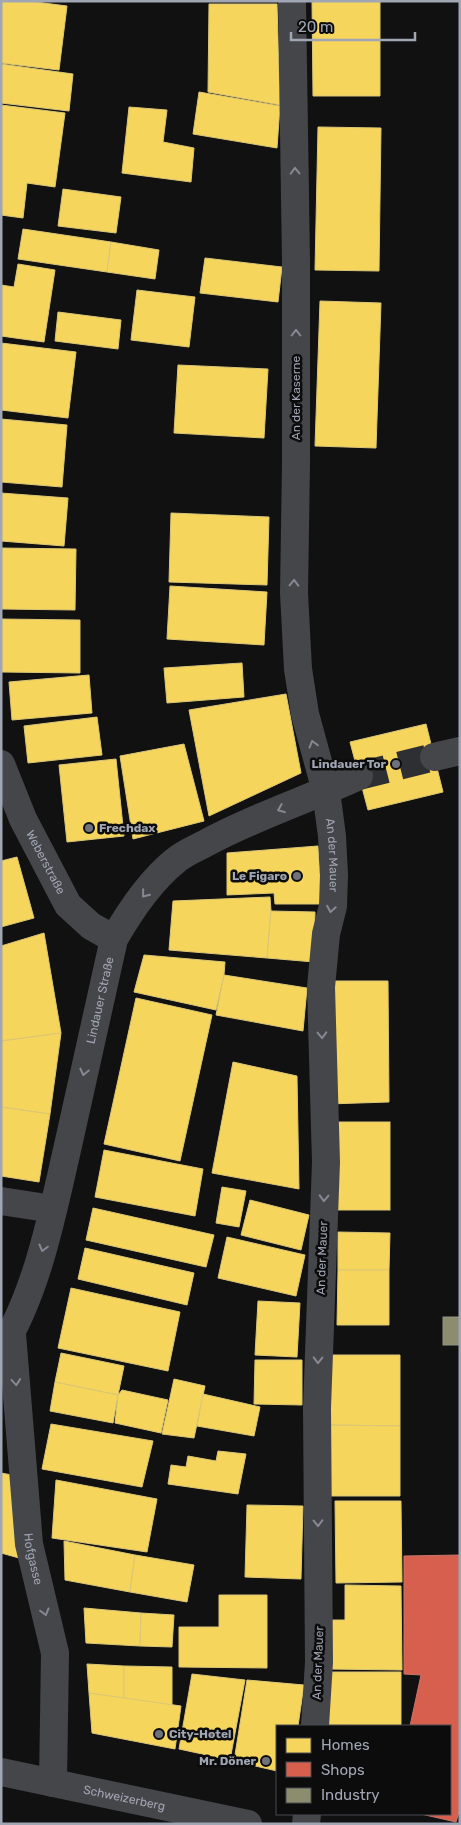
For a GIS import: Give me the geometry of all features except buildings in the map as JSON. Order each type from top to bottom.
[{"type":"street","name":"An der Kaserne","points":[[292,1],[296,261],[294,593],[298,669],[303,705],[326,791]]},
{"type":"street","name":"Weberstraße","points":[[1,764],[23,819],[68,905],[91,926],[114,940]]},
{"type":"street","name":"Lindauer Straße","points":[[6,1342],[39,1263],[114,940],[127,916],[159,876],[176,860],[239,826],[358,776]]},
{"type":"street","name":"An der Mauer","points":[[315,1725],[319,1662],[317,1400],[326,1162],[321,987],[326,934],[333,906],[334,875],[332,836],[326,791]]},
{"type":"street","points":[[1,1201],[53,1209]]},
{"type":"street","name":"Hofgasse","points":[[6,1342],[29,1544],[55,1653],[54,1783]]},
{"type":"street","name":"Schweizerberg","points":[[1,1772],[54,1783],[175,1816],[248,1824]]},
{"type":"tunnel","points":[[359,776],[434,757]]},
{"type":"place","name":"Lindauer Tor","points":[[396,764]]},
{"type":"place","name":"Frechdax","points":[[89,828]]},
{"type":"place","name":"Le Figaro","points":[[297,876]]},
{"type":"place","name":"City-Hotel","points":[[159,1734]]},
{"type":"place","name":"Mr. Döner","points":[[266,1761]]}]
